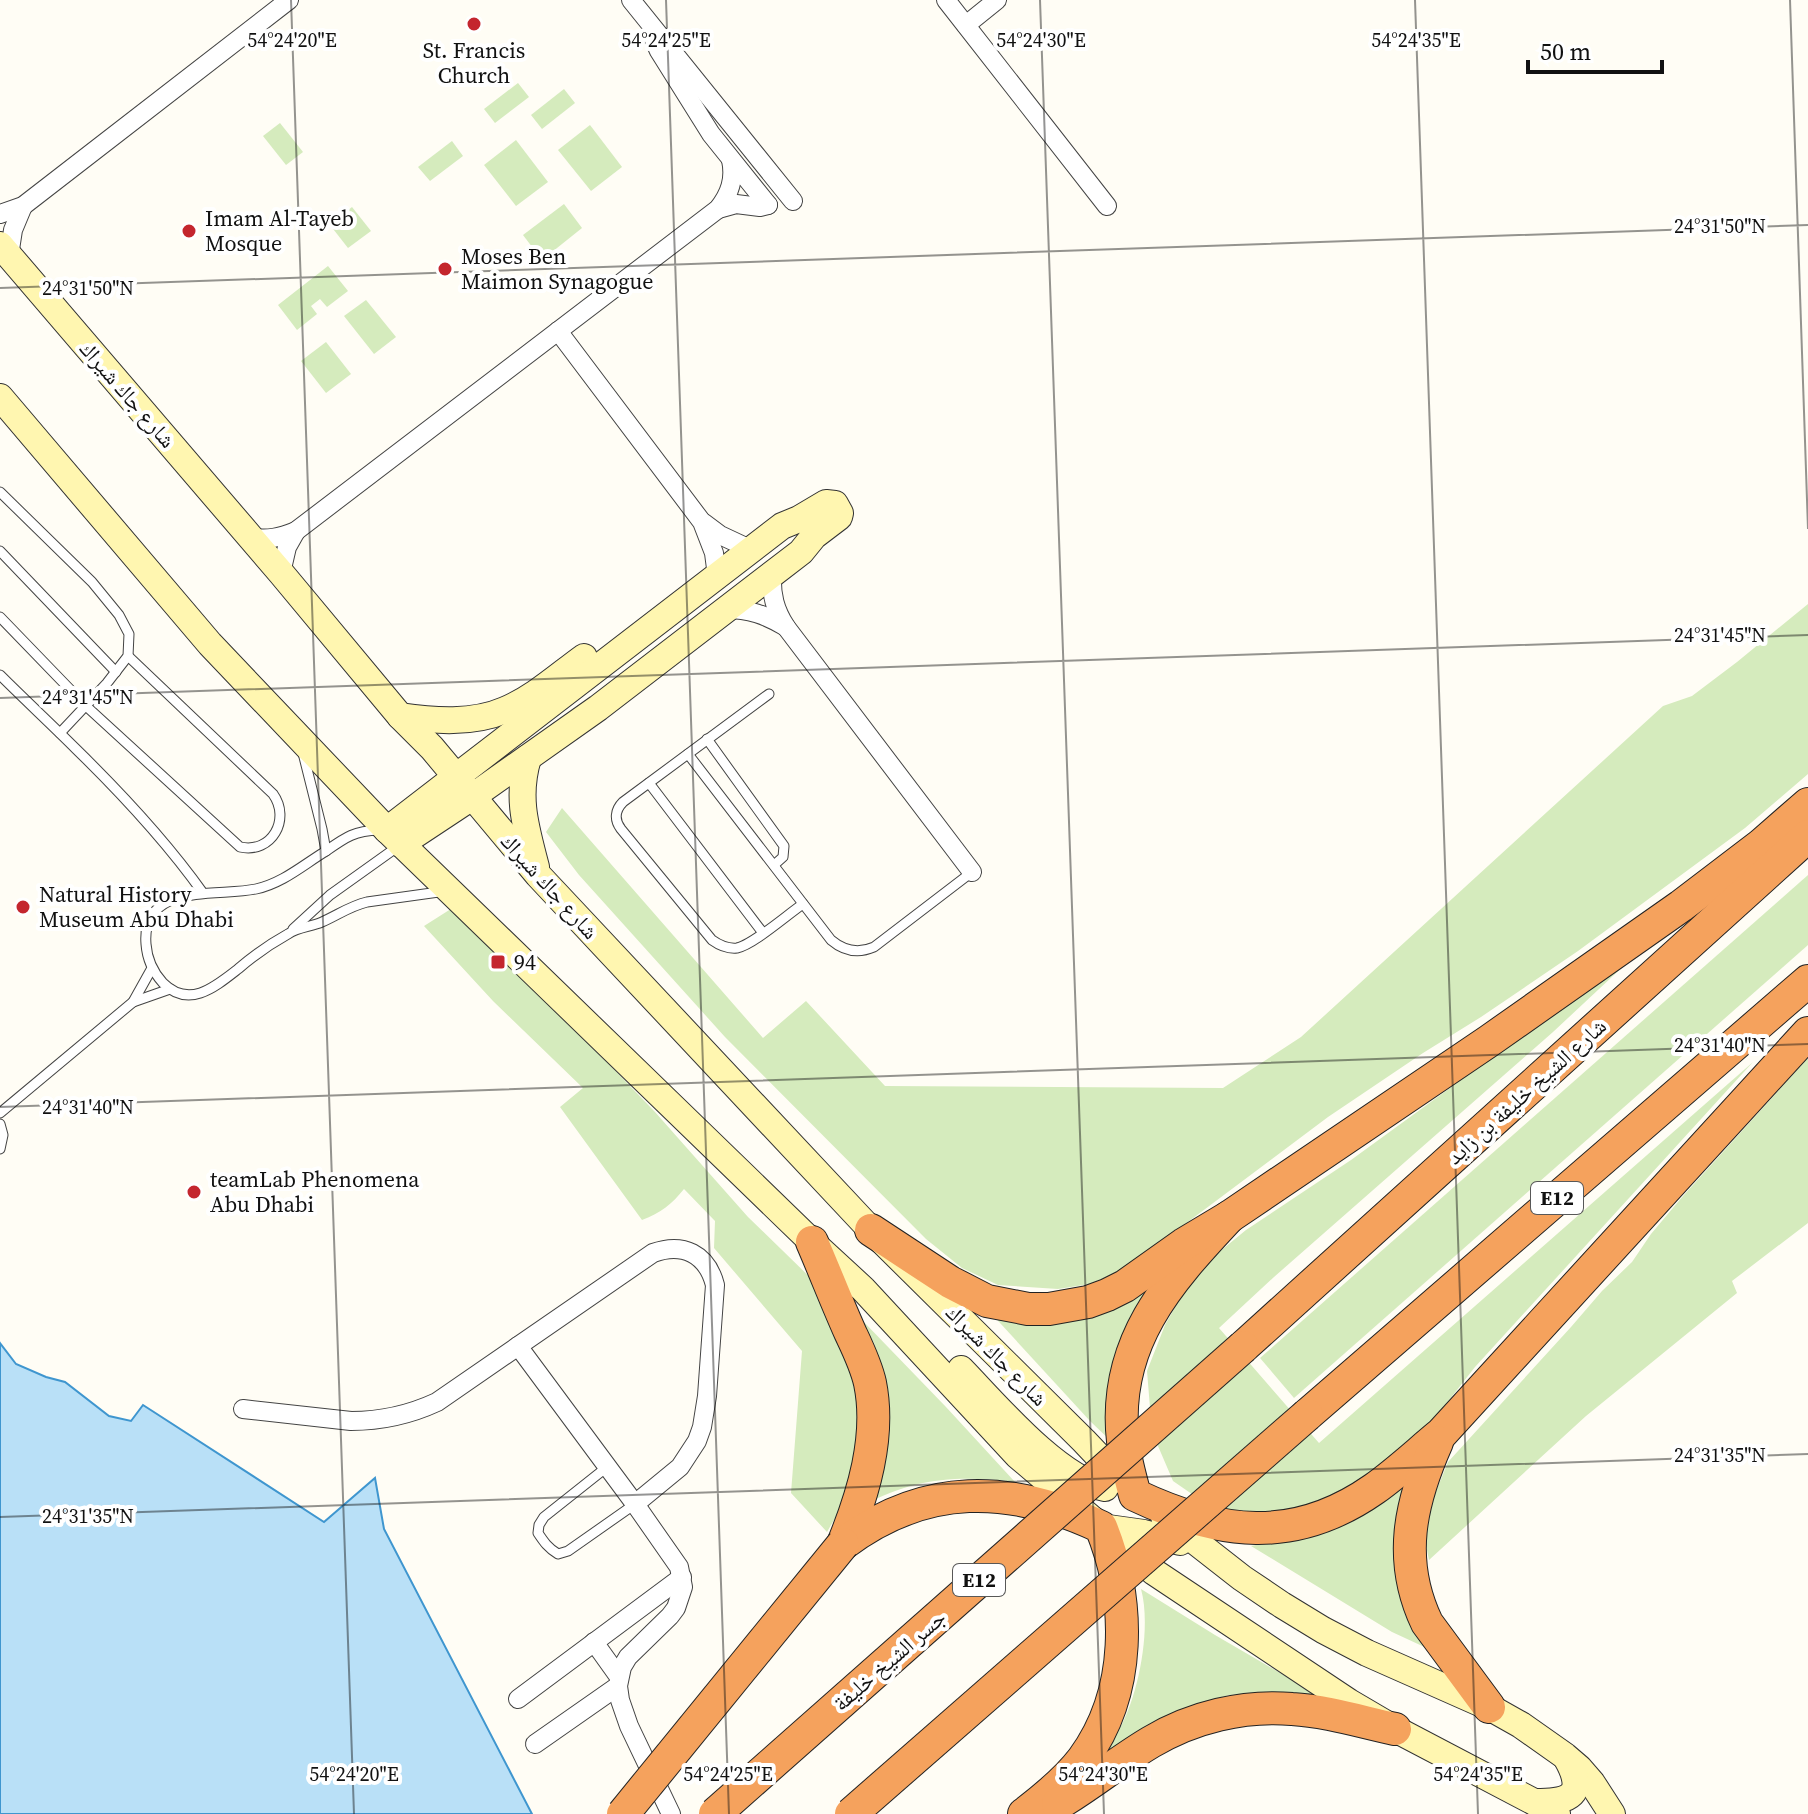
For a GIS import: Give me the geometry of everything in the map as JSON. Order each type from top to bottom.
[{"type":"highway","points":[[871,1230],[968,1292],[1007,1306],[1049,1309],[1088,1302],[1116,1291],[1489,1041],[1681,906],[1761,845],[1808,804]]},
{"type":"highway","name":"شارع الشيخ خليفة بن زايد","points":[[1243,1347],[1808,836]]},
{"type":"highway","name":"E12","points":[[851,1814],[1808,981]]},
{"type":"highway","points":[[1229,1217],[1170,1284],[1132,1354],[1125,1376],[1122,1425],[1126,1460],[1135,1495],[1180,1515],[1224,1526],[1269,1529],[1294,1525],[1358,1499],[1441,1434],[1808,1033]]},
{"type":"highway","points":[[812,1242],[866,1366],[873,1403],[868,1465],[843,1544]]},
{"type":"highway","name":"جسر الشيخ خليفة","points":[[715,1814],[1243,1347]]},
{"type":"highway","points":[[1441,1434],[1424,1472],[1413,1512],[1411,1571],[1420,1609],[1427,1623],[1489,1707]]},
{"type":"highway","points":[[623,1814],[843,1544],[875,1522],[910,1506],[968,1495],[1036,1503],[1101,1527],[1110,1549],[1121,1595],[1120,1665],[1085,1771],[1070,1797],[1037,1814]]},
{"type":"highway","points":[[1024,1814],[1057,1786],[1085,1771],[1187,1725],[1223,1714],[1258,1709],[1293,1709],[1395,1729]]},
{"type":"street","points":[[0,214],[23,206],[289,0]]},
{"type":"street","points":[[631,0],[793,201]]},
{"type":"street","points":[[946,0],[1107,206]]},
{"type":"street","points":[[966,25],[997,0]]},
{"type":"street","points":[[643,16],[659,51],[711,134],[768,205],[736,204],[718,209]]},
{"type":"street","points":[[250,537],[273,538],[296,531],[718,209],[731,185],[731,160]]},
{"type":"street","points":[[4,251],[23,206]]},
{"type":"street","name":"شارع جاك شيراك","points":[[4,251],[538,875],[871,1230],[1135,1495],[1252,1585],[1323,1630],[1521,1725],[1565,1756],[1592,1783],[1612,1814]]},
{"type":"street","points":[[558,331],[702,522],[714,553],[717,576]]},
{"type":"street","points":[[0,397],[210,644],[394,837],[863,1289],[1017,1455],[1154,1572],[1292,1666],[1395,1729],[1546,1808],[1569,1796],[1575,1786],[1575,1773],[1565,1756]]},
{"type":"street","points":[[394,837],[464,787],[654,625],[782,526],[826,503],[835,504],[840,513],[835,521],[814,536],[801,552],[598,708],[528,758],[464,787]]},
{"type":"street","points":[[702,522],[720,535],[752,550]]},
{"type":"street","points":[[281,573],[284,555],[296,531]]},
{"type":"street","points":[[772,574],[773,602],[786,627],[972,872]]},
{"type":"street","points":[[726,609],[761,614],[786,627]]},
{"type":"street","points":[[400,716],[438,720],[496,714],[521,702],[613,636],[633,627],[654,625]]},
{"type":"street","points":[[528,758],[522,782],[522,807],[538,875]]},
{"type":"street","points":[[243,1409],[351,1421],[395,1417],[421,1410],[653,1253],[673,1248],[683,1250],[692,1253],[707,1266],[712,1275],[715,1295],[702,1427],[690,1455],[680,1467],[635,1504]]},
{"type":"street","points":[[863,1289],[893,1299],[1031,1441],[1059,1465],[1094,1486],[1135,1495],[1154,1572]]},
{"type":"street","points":[[518,1346],[675,1559],[682,1577],[681,1598],[676,1608],[634,1649],[622,1667],[618,1681],[620,1700],[629,1726],[671,1814]]},
{"type":"street","points":[[1084,1441],[1101,1527]]},
{"type":"street","points":[[1101,1527],[1144,1533],[1203,1548]]},
{"type":"street","points":[[518,1699],[682,1577]]},
{"type":"street","points":[[594,1642],[618,1681]]},
{"type":"street","points":[[535,1744],[618,1681]]},
{"type":"lane","points":[[0,492],[92,582],[119,615],[129,634],[128,656],[60,733]]},
{"type":"lane","points":[[0,551],[116,672]]},
{"type":"lane","points":[[0,617],[86,706],[240,847],[254,848],[269,842],[281,814],[273,794],[128,656]]},
{"type":"lane","points":[[0,675],[175,854],[203,893]]},
{"type":"lane","points":[[769,694],[619,805],[616,820],[712,940],[724,947],[739,948],[803,904]]},
{"type":"lane","points":[[300,738],[326,851]]},
{"type":"lane","points":[[707,739],[784,846],[783,857],[774,865]]},
{"type":"lane","points":[[688,754],[803,904],[837,945],[851,951],[867,950],[880,942],[972,872]]},
{"type":"lane","points":[[649,783],[763,933]]},
{"type":"lane","points":[[361,831],[394,837],[290,932],[222,983],[207,991],[184,994],[170,989],[152,968],[145,939],[153,914],[160,905],[203,893],[256,889],[277,882],[350,834],[361,831]]},
{"type":"lane","points":[[290,932],[321,923],[354,905],[450,891]]},
{"type":"lane","points":[[133,1002],[152,968]]},
{"type":"lane","points":[[0,1113],[133,1002],[170,989]]},
{"type":"lane","points":[[0,1124],[3,1135],[0,1149]]},
{"type":"lane","points":[[607,1467],[544,1517],[538,1533],[544,1542],[558,1554],[568,1551],[635,1504]]},
{"type":"green space","points":[[518,83],[529,97],[495,123],[484,109]]},
{"type":"green space","points":[[564,89],[575,103],[542,129],[531,115]]},
{"type":"green space","points":[[280,123],[303,152],[286,165],[263,136]]},
{"type":"green space","points":[[590,125],[622,167],[591,191],[558,150]]},
{"type":"green space","points":[[516,140],[548,182],[516,206],[484,165]]},
{"type":"green space","points":[[452,141],[463,156],[430,181],[418,167]]},
{"type":"green space","points":[[564,204],[582,228],[542,260],[523,235]]},
{"type":"green space","points":[[352,207],[371,231],[348,248],[330,225]]},
{"type":"green space","points":[[328,266],[348,291],[327,307],[320,299],[311,306],[317,314],[297,330],[278,305]]},
{"type":"green space","points":[[366,300],[396,337],[374,354],[344,316]]},
{"type":"green space","points":[[326,342],[351,374],[326,393],[301,361]]},
{"type":"green space","points":[[1808,604],[1808,774],[1745,828],[1578,951],[1328,1117],[1120,1271],[1090,1284],[1058,1289],[998,1285],[962,1268],[926,1239],[725,1037],[579,875],[546,832],[562,808],[763,1038],[806,1001],[885,1086],[1223,1088],[1301,1037],[1663,706],[1692,696]]},
{"type":"green space","points":[[1808,875],[1808,945],[1294,1398],[1260,1358]]},
{"type":"green space","points":[[454,907],[655,1112],[748,1217],[819,1286],[868,1417],[842,1506],[827,1532],[791,1493],[802,1351],[714,1248],[715,1221],[684,1189],[666,1208],[642,1220],[560,1107],[583,1088],[493,1001],[424,926]]},
{"type":"green space","points":[[1644,947],[1553,1032],[1219,1328],[1319,1443],[1753,1062],[1475,1367],[1413,1446],[1383,1471],[1308,1510],[1231,1521],[1173,1481],[1152,1432],[1147,1371],[1165,1325],[1187,1286],[1213,1257],[1246,1230],[1351,1160]]},
{"type":"green space","points":[[1808,1058],[1808,1223],[1732,1281],[1737,1293],[1586,1416],[1429,1560],[1425,1540],[1428,1511],[1448,1462],[1602,1291],[1632,1262],[1683,1196]]},
{"type":"green space","points":[[1159,1273],[1114,1444],[989,1311],[1000,1302]]},
{"type":"green space","points":[[861,1319],[1015,1482],[974,1479],[936,1481],[900,1489],[862,1506],[879,1364],[874,1343]]},
{"type":"green space","points":[[1416,1478],[1406,1530],[1446,1657],[1392,1632],[1251,1546],[1313,1534],[1380,1504]]},
{"type":"green space","points":[[1141,1589],[1330,1702],[1297,1693],[1265,1693],[1229,1695],[1200,1703],[1163,1720],[1076,1776],[1112,1741],[1131,1703],[1144,1644]]},
{"type":"water","points":[[0,1343],[16,1364],[65,1382],[109,1416],[131,1421],[143,1405],[324,1522],[375,1478],[384,1529],[532,1814],[0,1814]]},
{"type":"place","name":"St. Francis Church","points":[[474,24]]},
{"type":"place","name":"Imam Al-Tayeb Mosque","points":[[189,231]]},
{"type":"place","name":"Moses Ben Maimon Synagogue","points":[[445,269]]},
{"type":"place","name":"Natural History Museum Abu Dhabi","points":[[23,907]]},
{"type":"place","name":"94","points":[[498,962]]},
{"type":"place","name":"teamLab Phenomena Abu Dhabi","points":[[194,1192]]}]
